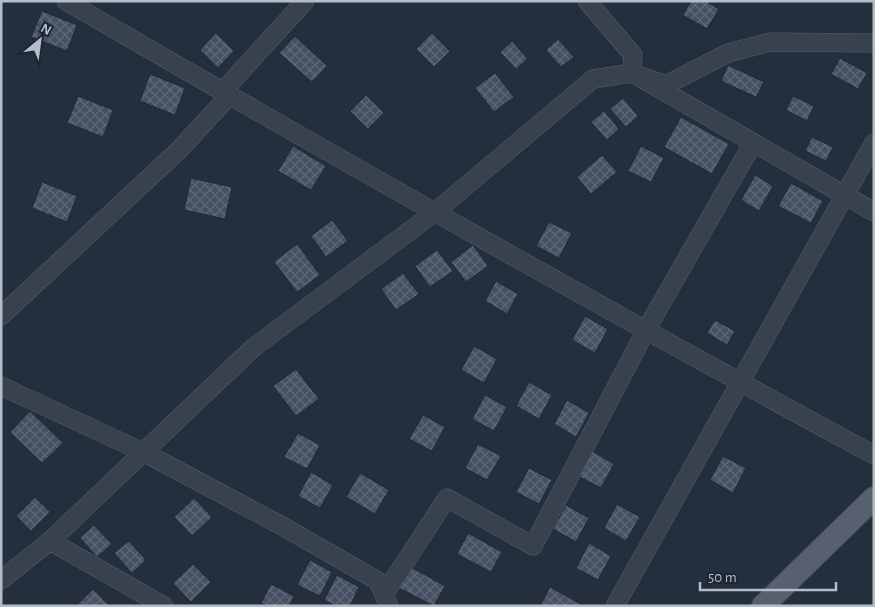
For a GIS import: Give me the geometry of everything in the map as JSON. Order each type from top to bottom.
[{"type":"main road","points":[[763,606],[874,498]]},
{"type":"street","points":[[66,1],[225,94],[435,212],[740,383],[874,455]]},
{"type":"street","points":[[1,316],[179,150],[305,1]]},
{"type":"street","points":[[588,1],[633,55],[632,73]]},
{"type":"street","points":[[1,580],[50,541],[253,348],[435,212],[594,79],[632,73],[666,85],[728,53],[770,42],[817,40],[874,43]]},
{"type":"street","points":[[632,73],[874,212]]},
{"type":"street","points":[[387,602],[448,498],[533,546],[646,330],[753,143]]},
{"type":"street","points":[[615,606],[874,143]]},
{"type":"street","points":[[1,386],[143,452],[284,527],[378,581],[387,602]]},
{"type":"street","points":[[50,541],[164,606]]},
{"type":"building","points":[[691,1],[706,1],[719,9],[707,29],[683,15]]},
{"type":"building","points":[[42,11],[77,25],[67,51],[31,37]]},
{"type":"building","points":[[216,33],[234,51],[218,68],[200,50]]},
{"type":"building","points":[[432,33],[450,51],[434,67],[416,49]]},
{"type":"building","points":[[295,36],[327,66],[312,82],[279,53]]},
{"type":"building","points":[[558,39],[574,57],[561,67],[546,50]]},
{"type":"building","points":[[512,41],[528,59],[516,69],[500,52]]},
{"type":"building","points":[[840,58],[867,73],[858,89],[831,74]]},
{"type":"building","points":[[728,65],[764,82],[756,97],[721,81]]},
{"type":"building","points":[[495,73],[514,97],[494,112],[475,88]]},
{"type":"building","points":[[150,74],[185,88],[175,115],[140,101]]},
{"type":"building","points":[[366,95],[384,113],[368,129],[350,111]]},
{"type":"building","points":[[78,96],[113,110],[103,137],[67,123]]},
{"type":"building","points":[[793,96],[814,106],[807,121],[786,110]]},
{"type":"building","points":[[623,98],[638,116],[626,127],[610,109]]},
{"type":"building","points":[[604,111],[619,129],[607,140],[591,122]]},
{"type":"building","points":[[681,117],[729,144],[712,174],[664,147]]},
{"type":"building","points":[[812,137],[833,147],[826,161],[805,151]]},
{"type":"building","points":[[293,146],[326,166],[311,190],[278,171]]},
{"type":"building","points":[[641,146],[664,158],[651,182],[628,171]]},
{"type":"building","points":[[602,155],[617,172],[591,194],[577,177]]},
{"type":"building","points":[[755,175],[773,186],[759,211],[741,200]]},
{"type":"building","points":[[191,178],[232,187],[225,219],[184,210]]},
{"type":"building","points":[[42,182],[77,196],[67,222],[32,208]]},
{"type":"building","points":[[791,183],[823,201],[811,223],[778,206]]},
{"type":"building","points":[[332,220],[348,241],[326,257],[311,236]]},
{"type":"building","points":[[549,222],[572,233],[559,258],[536,246]]},
{"type":"building","points":[[297,244],[320,275],[297,292],[274,262]]},
{"type":"building","points":[[473,245],[488,266],[466,282],[451,262]]},
{"type":"building","points":[[437,250],[453,271],[430,287],[415,266]]},
{"type":"building","points":[[403,273],[419,294],[396,310],[381,289]]},
{"type":"building","points":[[496,281],[518,294],[507,314],[485,301]]},
{"type":"building","points":[[585,316],[608,329],[595,353],[572,340]]},
{"type":"building","points":[[715,320],[735,331],[727,345],[707,333]]},
{"type":"building","points":[[474,346],[497,359],[484,383],[461,370]]},
{"type":"building","points":[[296,369],[319,399],[296,416],[273,386]]},
{"type":"building","points":[[529,382],[552,395],[539,419],[516,406]]},
{"type":"building","points":[[485,395],[507,407],[494,431],[472,419]]},
{"type":"building","points":[[567,400],[589,413],[576,437],[554,424]]},
{"type":"building","points":[[30,411],[63,443],[42,463],[10,432]]},
{"type":"building","points":[[423,415],[445,427],[432,451],[409,439]]},
{"type":"building","points":[[298,433],[320,445],[307,469],[284,457]]},
{"type":"building","points":[[478,444],[501,456],[487,480],[465,468]]},
{"type":"building","points":[[592,451],[614,464],[601,488],[578,476]]},
{"type":"building","points":[[723,456],[746,468],[733,493],[710,480]]},
{"type":"building","points":[[529,468],[552,480],[539,504],[516,492]]},
{"type":"building","points":[[311,472],[333,485],[320,508],[298,496]]},
{"type":"building","points":[[360,473],[389,490],[375,514],[346,497]]},
{"type":"building","points":[[35,497],[50,512],[31,531],[16,516]]},
{"type":"building","points":[[194,498],[212,517],[192,536],[174,517]]},
{"type":"building","points":[[617,504],[640,517],[626,541],[604,528]]},
{"type":"building","points":[[566,505],[589,518],[576,542],[553,529]]},
{"type":"building","points":[[94,525],[112,544],[97,557],[80,538]]},
{"type":"building","points":[[468,533],[502,552],[491,572],[457,554]]},
{"type":"building","points":[[129,541],[146,560],[132,573],[114,553]]},
{"type":"building","points":[[589,543],[611,556],[598,580],[576,568]]},
{"type":"building","points":[[310,560],[332,572],[320,596],[297,585]]},
{"type":"building","points":[[193,564],[211,582],[191,602],[173,583]]},
{"type":"building","points":[[411,567],[445,586],[434,606],[399,588]]},
{"type":"building","points":[[337,575],[359,587],[350,606],[336,606],[324,600]]},
{"type":"building","points":[[271,584],[294,596],[289,606],[267,606],[261,603]]},
{"type":"building","points":[[550,587],[584,606],[540,606]]},
{"type":"building","points":[[93,589],[110,606],[76,606]]}]
